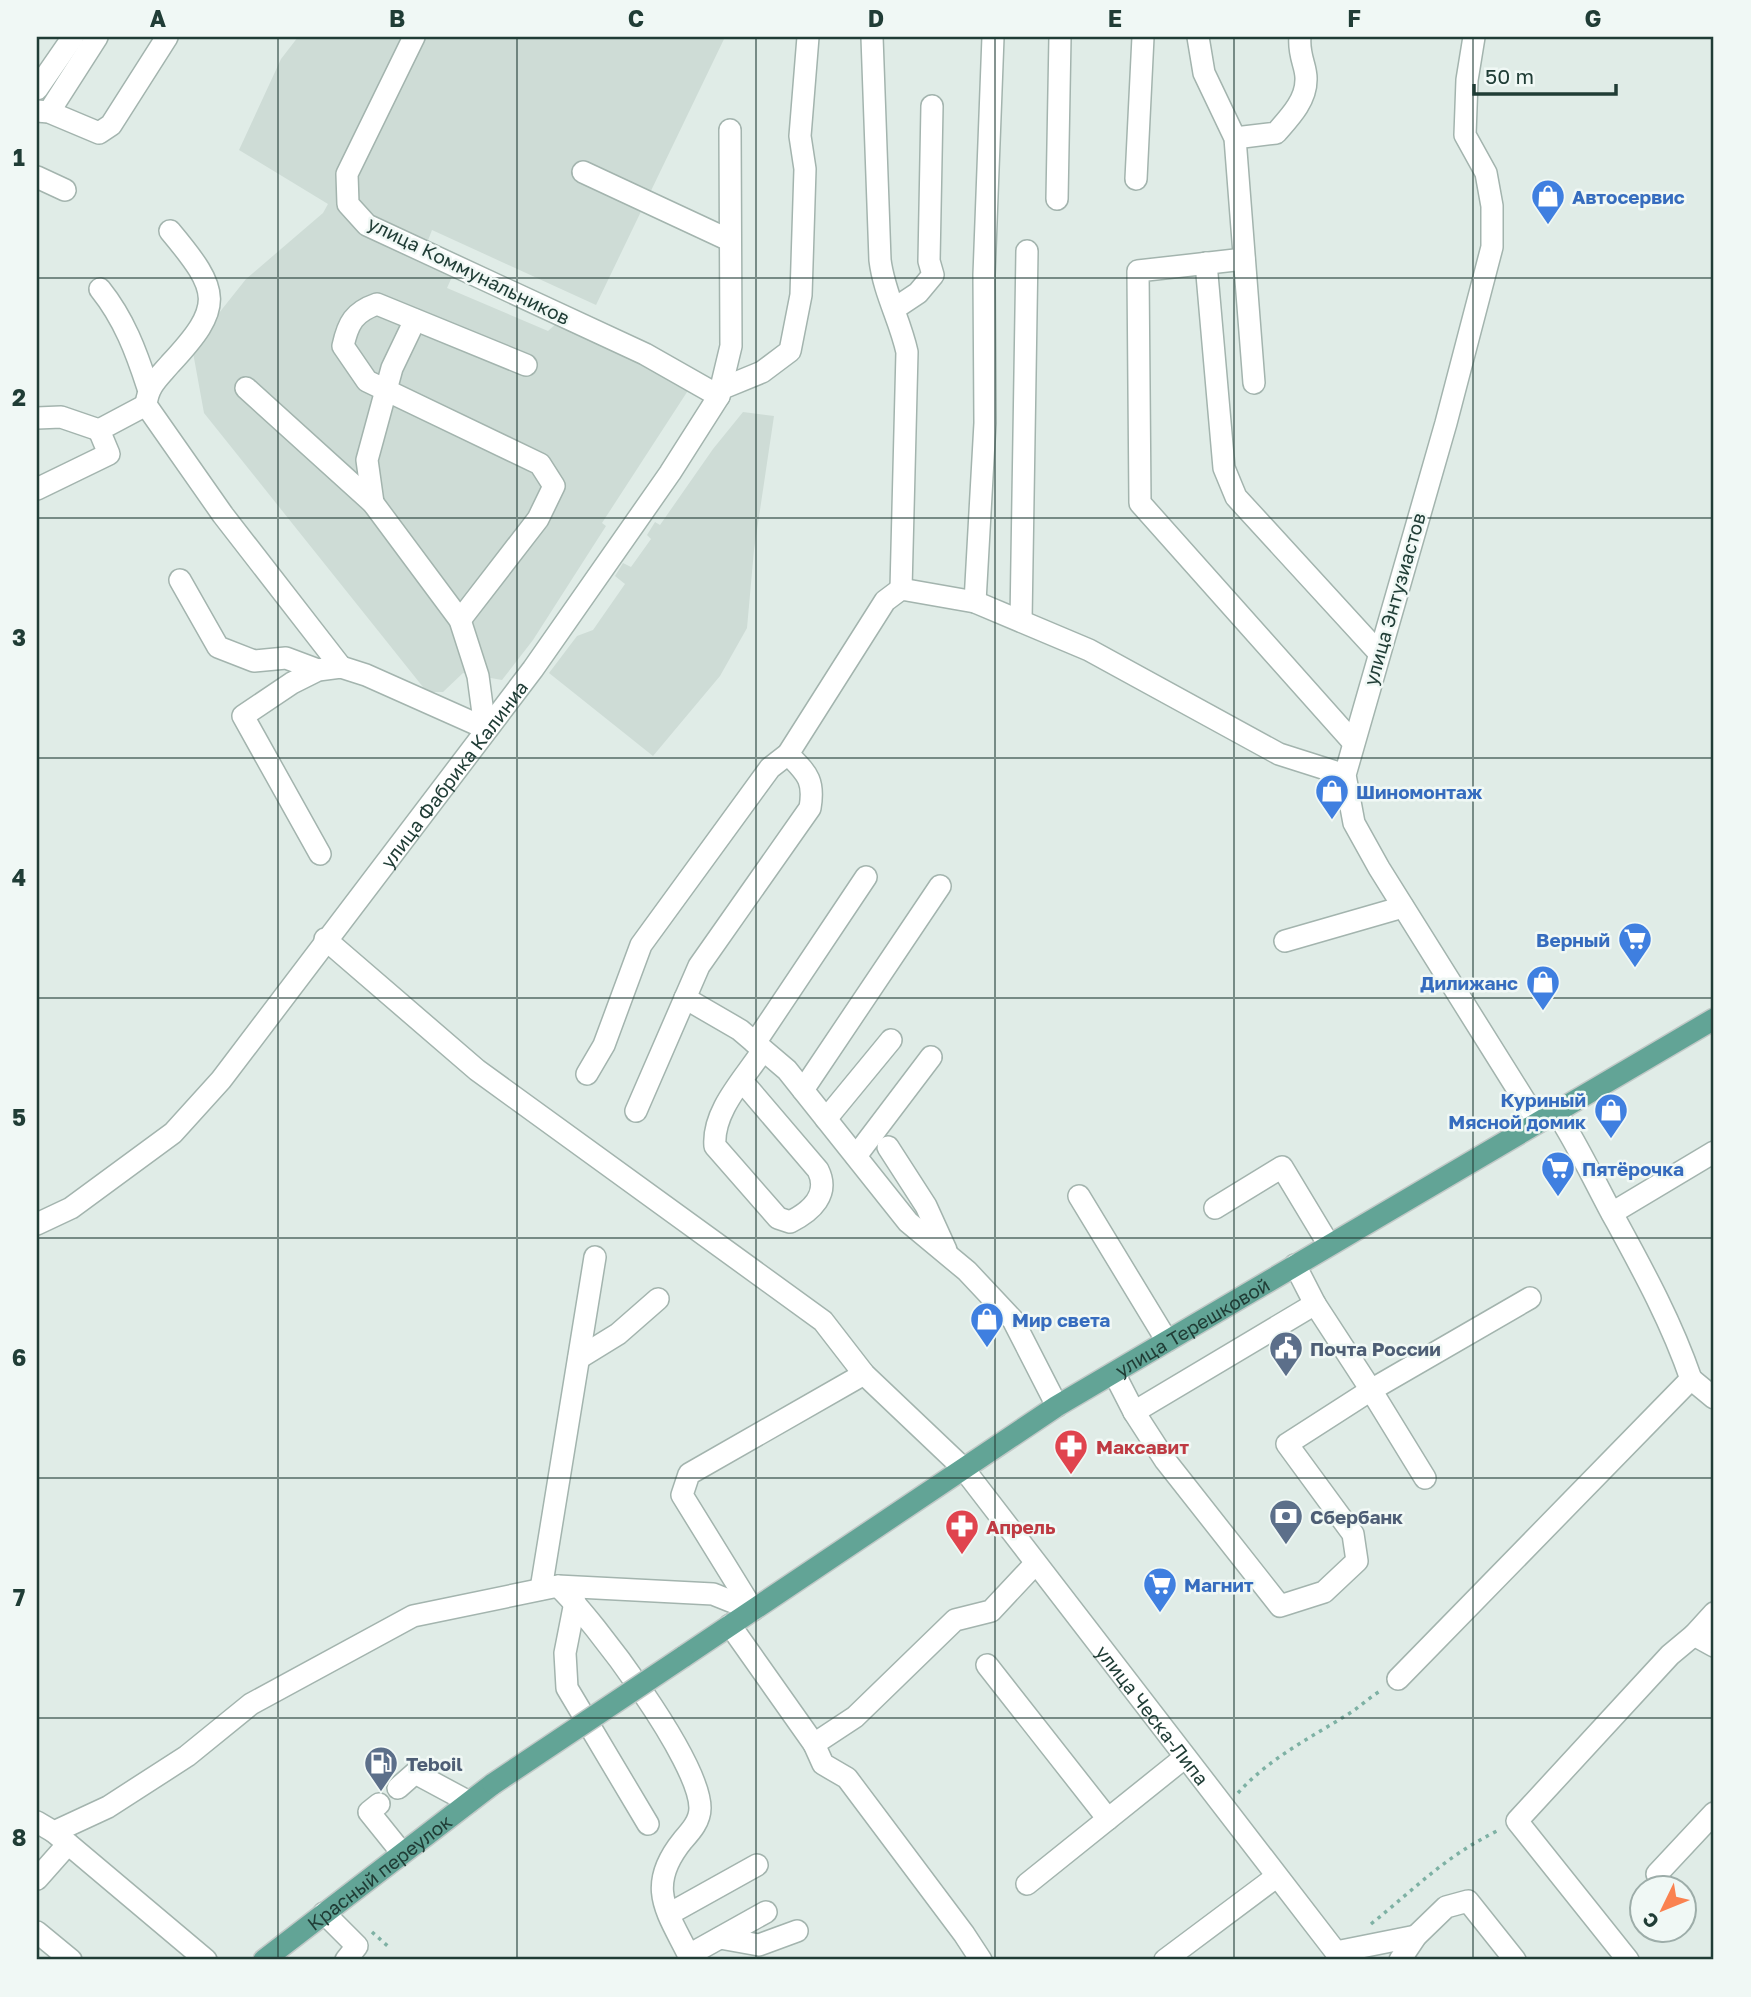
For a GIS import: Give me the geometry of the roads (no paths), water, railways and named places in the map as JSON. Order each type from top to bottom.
[{"type":"main road","name":"улица Терешковой","points":[[683,1657],[1057,1406],[1714,1018]]},
{"type":"main road","name":"Красный переулок","points":[[264,1960],[493,1784],[683,1657]]},
{"type":"street","points":[[37,89],[73,37]]},
{"type":"street","points":[[97,37],[43,111],[99,134],[111,125],[167,37]]},
{"type":"street","name":"улица Коммунальников","points":[[414,37],[347,174],[348,204],[367,225],[721,392]]},
{"type":"street","points":[[721,392],[762,372],[790,351],[801,295],[805,169],[800,136],[808,37]]},
{"type":"street","points":[[872,37],[880,260],[883,287],[901,324],[907,352],[901,589]]},
{"type":"street","points":[[975,602],[985,424],[984,275],[993,37]]},
{"type":"street","points":[[1057,199],[1060,37]]},
{"type":"street","points":[[1136,179],[1143,37]]},
{"type":"street","points":[[1198,37],[1204,73],[1234,138],[1254,383]]},
{"type":"street","points":[[1234,138],[1276,133],[1299,105],[1307,80],[1299,54],[1300,37]]},
{"type":"street","name":"улица Энтузиастов","points":[[1474,37],[1467,80],[1465,135],[1486,173],[1492,206],[1492,247],[1446,423],[1345,775],[1354,823],[1403,907],[1547,1118],[1588,1163],[1673,1327],[1691,1379]]},
{"type":"street","points":[[894,309],[918,293],[933,275],[929,261],[933,106]]},
{"type":"street","name":"улица Фабрика Калиниа","points":[[37,1224],[71,1208],[173,1133],[221,1080],[540,658],[670,473],[721,392],[731,346],[730,130]]},
{"type":"street","points":[[583,172],[729,240]]},
{"type":"street","points":[[37,177],[65,190]]},
{"type":"street","points":[[99,430],[147,396],[205,323],[212,304],[189,254],[170,231]]},
{"type":"street","points":[[1021,621],[1027,251]]},
{"type":"street","points":[[1244,259],[1138,271],[1140,503],[1353,742]]},
{"type":"street","points":[[1206,263],[1224,468],[1236,497],[1379,653]]},
{"type":"street","points":[[100,289],[118,311],[134,345],[147,396],[223,515],[341,667]]},
{"type":"street","points":[[460,620],[538,519],[554,486],[540,464],[367,381],[343,346],[348,323],[362,309],[377,304],[526,365]]},
{"type":"street","points":[[373,503],[367,460],[392,368],[415,320]]},
{"type":"street","points":[[246,388],[373,503],[460,620],[478,676],[485,728]]},
{"type":"street","points":[[37,418],[61,417],[99,430]]},
{"type":"street","points":[[37,489],[108,454],[99,430]]},
{"type":"street","points":[[180,580],[218,647],[254,661],[286,658],[318,670]]},
{"type":"street","points":[[587,1074],[604,1045],[641,945],[770,768],[788,754],[885,601],[901,589],[975,602],[1021,621],[1089,650],[1279,754],[1345,775]]},
{"type":"street","points":[[320,854],[243,716],[292,683],[318,670],[341,667],[366,675],[485,728]]},
{"type":"street","points":[[636,1111],[699,966],[810,808],[813,791],[808,775],[788,754]]},
{"type":"street","points":[[743,1082],[818,1170],[824,1183],[823,1194],[801,1216],[790,1222],[778,1218],[715,1146],[714,1133],[719,1117],[743,1082],[759,1047],[866,877]]},
{"type":"street","points":[[803,1090],[940,886]]},
{"type":"street","points":[[1285,941],[1403,907]]},
{"type":"street","name":"улица Ческа-Липа","points":[[325,939],[477,1069],[823,1321],[864,1374],[963,1468],[1223,1809],[1339,1956]]},
{"type":"street","points":[[685,998],[740,1030],[787,1070],[908,1222],[949,1255],[1013,1320],[1057,1406]]},
{"type":"street","points":[[826,1119],[891,1040]]},
{"type":"street","points":[[856,1156],[930,1057]]},
{"type":"street","points":[[888,1147],[926,1206],[949,1255]]},
{"type":"street","points":[[1612,1213],[1714,1152]]},
{"type":"street","points":[[1215,1208],[1282,1167],[1329,1245]]},
{"type":"street","points":[[1079,1196],[1167,1341]]},
{"type":"street","points":[[550,1588],[579,1358],[595,1257]]},
{"type":"street","points":[[1295,1265],[1315,1304],[1425,1478]]},
{"type":"street","points":[[1114,1373],[1134,1412],[1165,1460],[1280,1606],[1324,1592],[1357,1560],[1353,1534],[1287,1444],[1371,1390],[1530,1298]]},
{"type":"street","points":[[579,1358],[618,1334],[657,1299]]},
{"type":"street","points":[[1134,1412],[1315,1304]]},
{"type":"street","points":[[753,1610],[682,1495],[689,1474],[864,1374]]},
{"type":"street","points":[[1398,1679],[1691,1379],[1714,1398]]},
{"type":"street","points":[[814,1744],[855,1717],[955,1620],[991,1611],[1035,1564]]},
{"type":"street","points":[[37,1879],[53,1833],[108,1807],[187,1756],[251,1703],[413,1616],[550,1588],[713,1594],[753,1610]]},
{"type":"street","points":[[550,1588],[575,1602],[613,1651],[663,1727],[698,1789],[700,1812],[694,1827],[667,1859],[661,1877],[661,1891],[690,1958],[766,1912]]},
{"type":"street","points":[[575,1602],[565,1653],[567,1688],[648,1824]]},
{"type":"street","points":[[1628,1960],[1517,1821],[1670,1655],[1694,1635],[1714,1613]]},
{"type":"street","points":[[730,1625],[814,1744],[823,1764],[847,1778],[981,1960]]},
{"type":"street","points":[[1694,1635],[1714,1646]]},
{"type":"street","points":[[987,1665],[1108,1819]]},
{"type":"street","points":[[1027,1884],[1184,1758]]},
{"type":"street","points":[[398,1788],[415,1773],[469,1802]]},
{"type":"street","points":[[379,1804],[369,1812],[402,1853]]},
{"type":"street","points":[[1657,1874],[1714,1813]]},
{"type":"street","points":[[53,1833],[206,1960]]},
{"type":"street","points":[[669,1913],[757,1865]]},
{"type":"street","points":[[1166,1960],[1276,1877]]},
{"type":"street","points":[[1400,1960],[1416,1936],[1446,1907],[1468,1901],[1515,1960]]},
{"type":"street","points":[[324,1913],[357,1946],[346,1960]]},
{"type":"street","points":[[720,1938],[759,1945],[797,1931]]},
{"type":"street","points":[[37,1932],[71,1960]]},
{"type":"street","points":[[1339,1956],[1416,1936]]},
{"type":"place","name":"Автосервис","points":[[1548,226]]},
{"type":"place","name":"Шиномонтаж","points":[[1332,821]]},
{"type":"place","name":"Верный","points":[[1635,969]]},
{"type":"place","name":"Дилижанс","points":[[1543,1012]]},
{"type":"place","name":"Куриный Мясной домик","points":[[1611,1140]]},
{"type":"place","name":"Пятёрочка","points":[[1558,1198]]},
{"type":"place","name":"Мир света","points":[[987,1349]]},
{"type":"place","name":"Почта России","points":[[1286,1378]]},
{"type":"place","name":"Максавит","points":[[1071,1476]]},
{"type":"place","name":"Сбербанк","points":[[1286,1546]]},
{"type":"place","name":"Апрель","points":[[962,1556]]},
{"type":"place","name":"Магнит","points":[[1160,1614]]},
{"type":"place","name":"Teboil","points":[[381,1793]]}]
